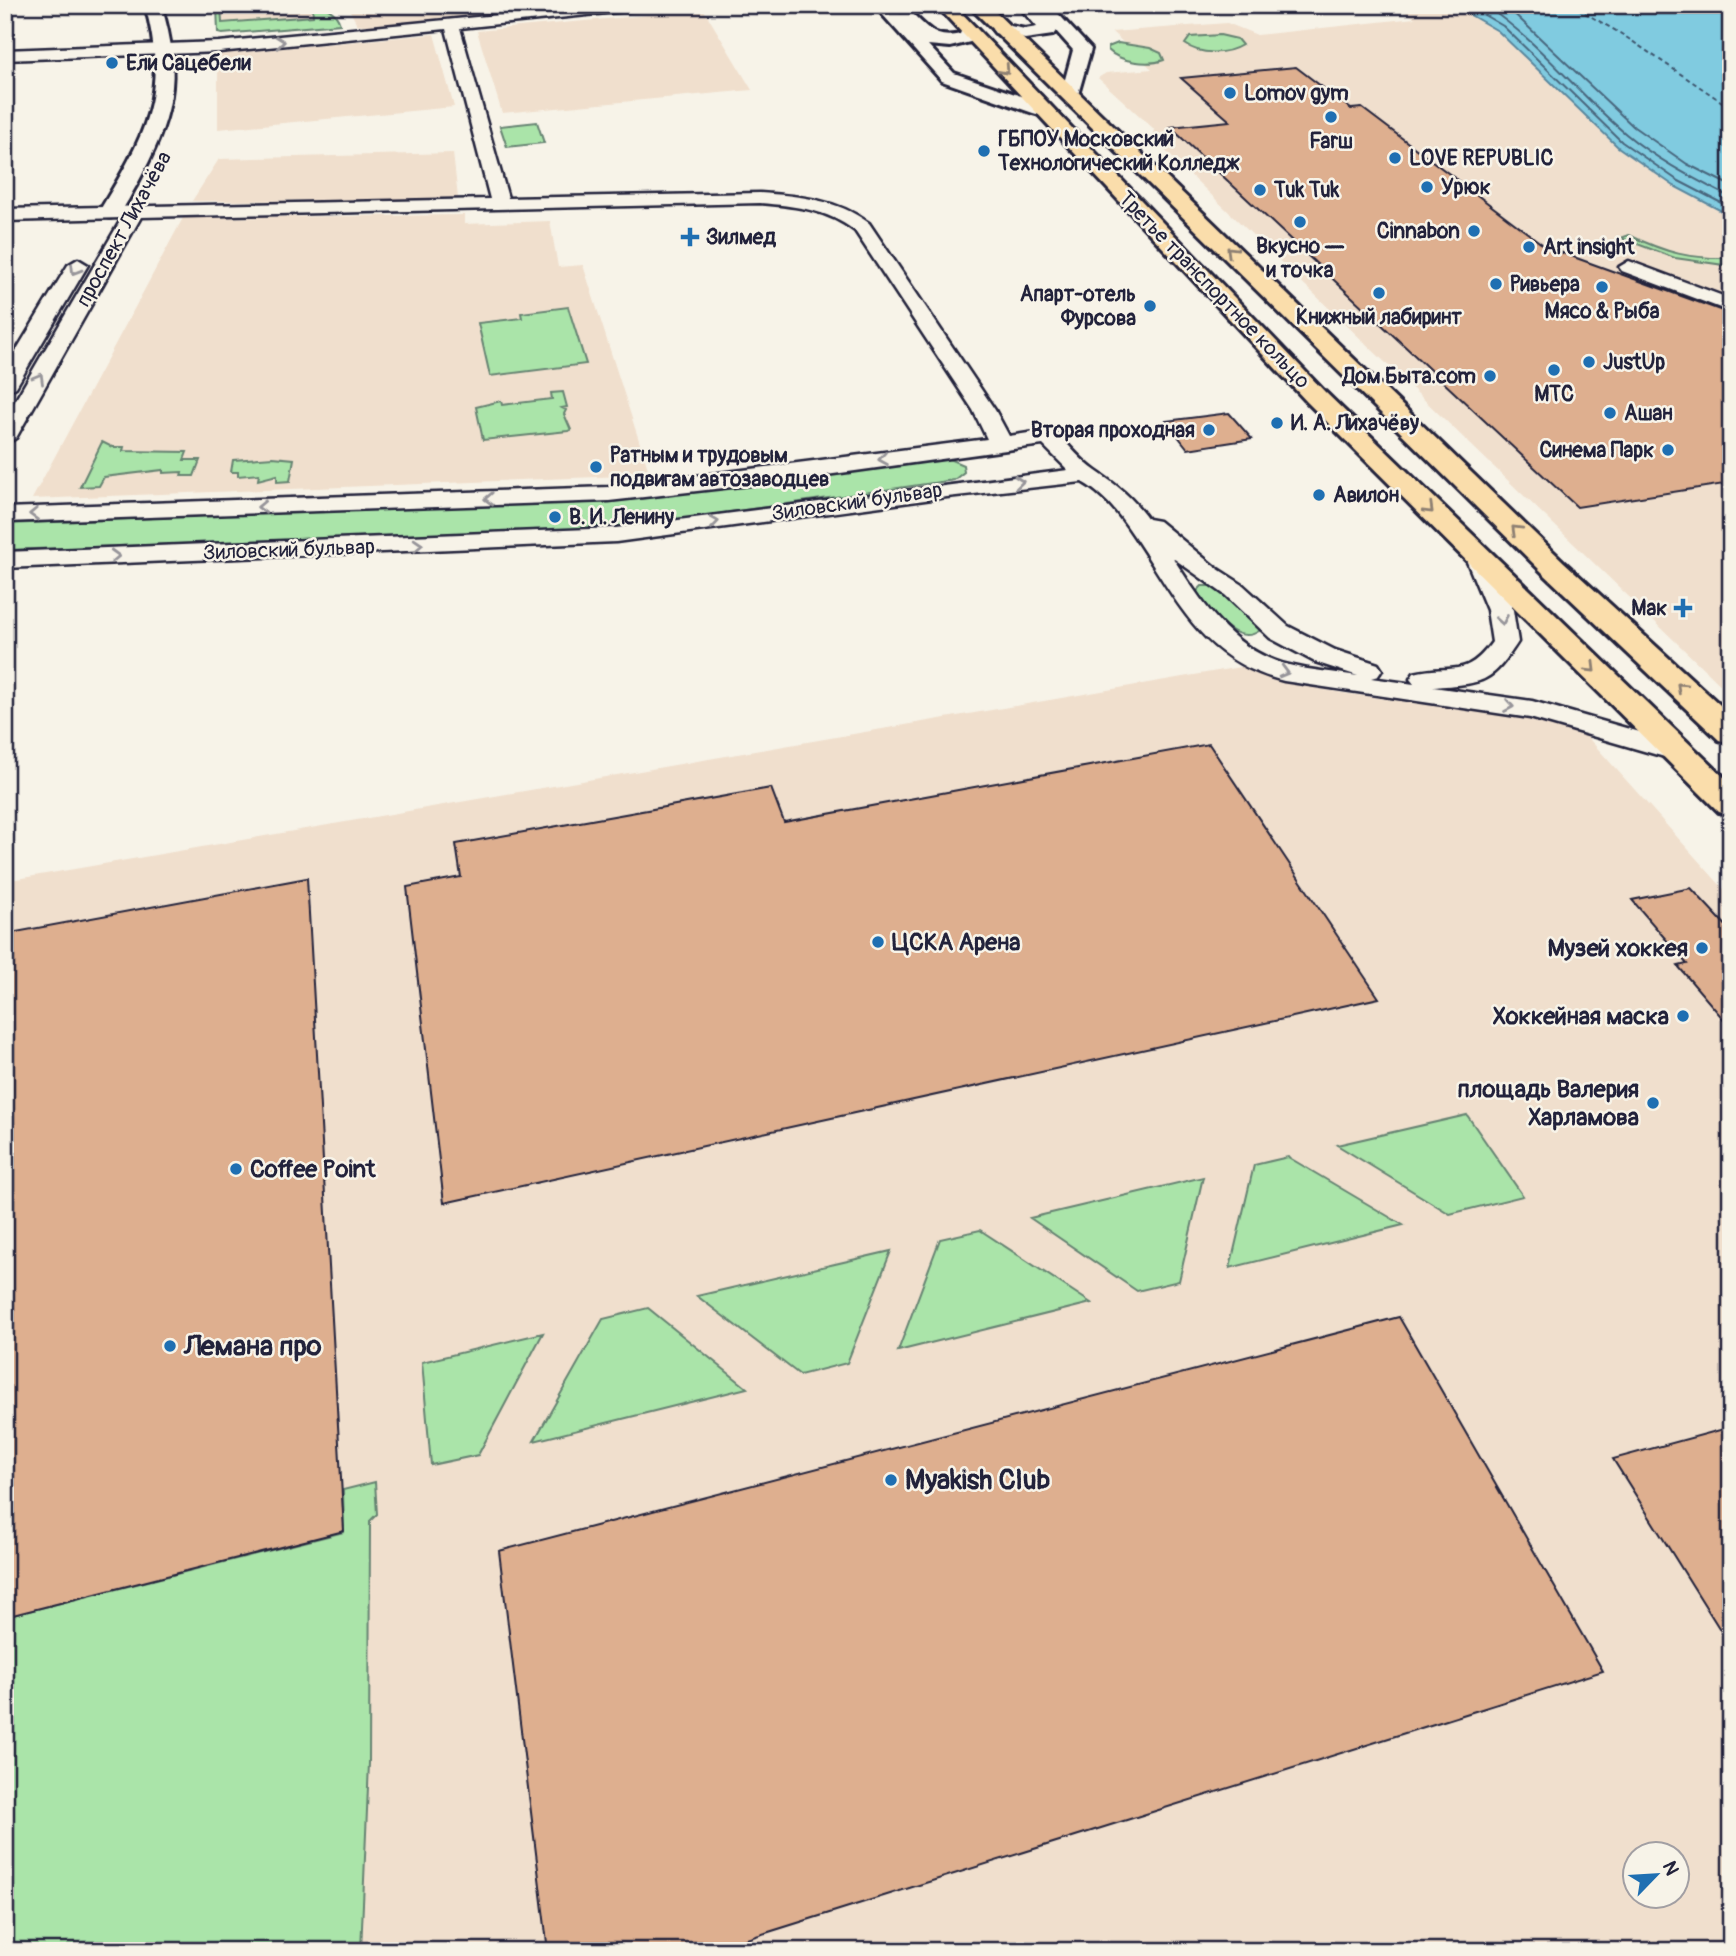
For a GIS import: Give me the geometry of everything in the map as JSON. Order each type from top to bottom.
[{"type":"main road","name":"проспект Лихачёва","points":[[105,220],[139,161],[158,118],[166,80],[167,50],[153,5]]},
{"type":"main road","points":[[883,5],[948,77],[1040,109]]},
{"type":"main road","points":[[896,5],[930,40],[958,41],[968,37],[969,32]]},
{"type":"main road","name":"Третье транспортное кольцо","points":[[944,5],[1316,397],[1725,802]]},
{"type":"main road","name":"Третье транспортное кольцо","points":[[978,5],[1554,568],[1731,733]]},
{"type":"main road","points":[[1002,29],[1025,34],[1047,32],[1045,24],[1026,5]]},
{"type":"main road","points":[[1041,5],[1082,49],[1070,94]]},
{"type":"main road","points":[[184,28],[188,68]]},
{"type":"main road","name":"проспект Лихачёва","points":[[135,211],[150,186]]},
{"type":"street","points":[[5,55],[187,49],[646,5]]},
{"type":"street","points":[[452,25],[501,206]]},
{"type":"street","points":[[5,215],[105,220],[135,211],[501,206],[760,198],[796,201],[845,214],[862,227],[984,410],[1001,443]]},
{"type":"street","name":"проспект Лихачёва","points":[[5,438],[135,211]]},
{"type":"street","name":"проспект Лихачёва","points":[[5,387],[87,251]]},
{"type":"street","points":[[1629,267],[1731,306]]},
{"type":"street","name":"Зиловский бульвар","points":[[5,515],[557,497],[678,488],[1048,437],[1092,477]]},
{"type":"street","points":[[935,451],[963,458],[972,470],[970,479],[951,489]]},
{"type":"street","points":[[1092,477],[1216,579],[1234,590],[1279,632],[1325,656],[1361,669],[1398,677],[1438,680],[1468,676],[1489,666],[1505,642],[1500,610],[1478,557]]},
{"type":"street","name":"Зиловский бульвар","points":[[5,560],[573,538],[951,489],[1092,477]]},
{"type":"street","name":"Зиловский бульвар","points":[[557,497],[526,517],[545,536],[573,538]]},
{"type":"street","points":[[1126,507],[1211,631],[1248,659],[1284,673],[1532,710],[1675,751]]},
{"type":"street","points":[[1178,585],[1192,576],[1216,579]]},
{"type":"street","points":[[1225,641],[1240,645],[1260,645],[1274,641],[1279,632]]},
{"type":"shaded area","points":[[221,5],[312,5],[314,16],[222,23]]},
{"type":"shaded area","points":[[347,5],[597,5],[376,27],[357,24]]},
{"type":"shaded area","points":[[1394,5],[1453,5],[1498,31],[1618,147],[1674,186],[1731,216],[1731,695],[1152,138],[1154,129],[1098,78],[1106,73],[1152,69],[1112,32],[1227,23],[1257,35],[1415,18]]},
{"type":"shaded area","points":[[704,10],[752,90],[502,113],[477,31]]},
{"type":"shaded area","points":[[434,34],[454,107],[218,129],[218,54]]},
{"type":"shaded area","points":[[453,153],[458,198],[450,200],[192,201],[219,159]]},
{"type":"shaded area","points":[[464,215],[464,224],[550,221],[558,267],[583,265],[650,475],[32,499],[183,218]]},
{"type":"shaded area","points":[[1246,666],[1293,684],[1567,724],[1582,731],[1731,897],[1731,1951],[1580,1951],[1578,1946],[1558,1951],[5,1951],[5,881]]},
{"type":"green space","points":[[217,5],[221,5],[222,23],[313,16],[312,5],[329,10],[340,24],[222,34],[218,33]]},
{"type":"green space","points":[[1220,35],[1237,39],[1242,45],[1228,51],[1213,52],[1191,48],[1185,44],[1190,37]]},
{"type":"green space","points":[[1118,43],[1150,48],[1161,53],[1164,60],[1142,63],[1127,60],[1108,50],[1108,47]]},
{"type":"green space","points":[[537,122],[544,143],[507,147],[500,126]]},
{"type":"green space","points":[[1629,235],[1678,254],[1731,258],[1731,266],[1675,258],[1621,238]]},
{"type":"green space","points":[[568,307],[586,364],[490,376],[478,323],[522,318],[521,313]]},
{"type":"green space","points":[[563,392],[567,407],[562,408],[566,410],[564,414],[571,430],[483,440],[476,407],[501,401],[502,405],[552,399],[551,393]]},
{"type":"green space","points":[[102,442],[112,447],[124,447],[123,451],[187,452],[184,460],[200,460],[194,476],[181,476],[182,472],[163,473],[163,470],[104,477],[99,486],[80,487]]},
{"type":"green space","points":[[942,456],[963,465],[964,472],[954,480],[647,524],[529,532],[5,550],[5,524],[646,498]]},
{"type":"green space","points":[[273,457],[294,459],[290,481],[277,482],[277,475],[258,480],[259,474],[238,476],[238,472],[231,472],[233,460]]},
{"type":"green space","points":[[1202,586],[1217,586],[1260,628],[1259,631],[1241,635],[1225,626],[1198,596],[1197,591]]},
{"type":"green space","points":[[1467,1115],[1523,1196],[1450,1214],[1337,1145]]},
{"type":"green space","points":[[1288,1157],[1403,1225],[1230,1268],[1254,1165]]},
{"type":"green space","points":[[1203,1177],[1179,1281],[1137,1291],[1030,1218]]},
{"type":"green space","points":[[980,1230],[1091,1303],[898,1351],[940,1239]]},
{"type":"green space","points":[[891,1251],[847,1363],[800,1375],[697,1296]]},
{"type":"green space","points":[[648,1308],[747,1388],[534,1441],[603,1319]]},
{"type":"green space","points":[[543,1333],[478,1455],[431,1465],[422,1362]]},
{"type":"green space","points":[[375,1482],[377,1514],[370,1521],[369,1763],[361,1951],[5,1951],[5,1617],[344,1532],[343,1490]]},
{"type":"water","points":[[1453,5],[1731,5],[1731,216],[1674,186],[1618,147],[1498,31]]},
{"type":"building","name":"Ривьера","points":[[1296,67],[1351,109],[1362,108],[1546,247],[1731,314],[1731,483],[1577,507],[1170,127],[1230,121],[1181,78]]},
{"type":"building","name":"Вторая проходная","points":[[1229,413],[1252,439],[1188,449],[1166,421]]},
{"type":"building","name":"ЦСКА Арена","points":[[1209,744],[1379,998],[444,1203],[407,887],[461,877],[456,844],[771,788],[784,822]]},
{"type":"building","name":"Лемана про","points":[[307,878],[344,1531],[5,1617],[5,934]]},
{"type":"building","name":"Музей хоккея","points":[[1691,888],[1731,931],[1731,1028],[1678,966],[1687,964],[1632,900]]},
{"type":"building","points":[[1399,1317],[1603,1671],[708,1951],[548,1951],[499,1551]]},
{"type":"building","points":[[1731,1427],[1731,1647],[1613,1459]]},
{"type":"ferry route","points":[[1571,5],[1623,35],[1731,108]]},
{"type":"place","name":"Ели Сацебели","points":[[112,63]]},
{"type":"place","name":"Lomov gym","points":[[1230,93]]},
{"type":"place","name":"Farш","points":[[1331,117]]},
{"type":"place","name":"ГБПОУ Московский Технологический Колледж","points":[[984,151]]},
{"type":"place","name":"LOVE REPUBLIC","points":[[1395,158]]},
{"type":"place","name":"Урюк","points":[[1427,187]]},
{"type":"place","name":"Tuk Tuk","points":[[1260,190]]},
{"type":"place","name":"Вкусно — и точка","points":[[1300,222]]},
{"type":"place","name":"Cinnabon","points":[[1474,231]]},
{"type":"place","name":"Зилмед","points":[[690,237]]},
{"type":"place","name":"Art insight","points":[[1529,247]]},
{"type":"place","name":"Ривьера","points":[[1496,284]]},
{"type":"place","name":"Мясо & Рыба","points":[[1602,287]]},
{"type":"place","name":"Книжный лабиринт","points":[[1379,293]]},
{"type":"place","name":"Апарт-отель Фурсова","points":[[1150,306]]},
{"type":"place","name":"JustUp","points":[[1589,362]]},
{"type":"place","name":"МТС","points":[[1554,370]]},
{"type":"place","name":"Дом Быта.com","points":[[1490,376]]},
{"type":"place","name":"Ашан","points":[[1610,413]]},
{"type":"place","name":"И. А. Лихачёву","points":[[1277,423]]},
{"type":"place","name":"Вторая проходная","points":[[1209,430]]},
{"type":"place","name":"Синема Парк","points":[[1668,450]]},
{"type":"place","name":"Ратным и трудовым подвигам автозаводцев","points":[[596,467]]},
{"type":"place","name":"Авилон","points":[[1319,495]]},
{"type":"place","name":"В. И. Ленину","points":[[555,517]]},
{"type":"place","name":"Мак","points":[[1683,608]]},
{"type":"place","name":"ЦСКА Арена","points":[[878,942]]},
{"type":"place","name":"Музей хоккея","points":[[1702,948]]},
{"type":"place","name":"Хоккейная маска","points":[[1683,1016]]},
{"type":"place","name":"площадь Валерия Харламова","points":[[1653,1103]]},
{"type":"place","name":"Coffee Point","points":[[236,1169]]},
{"type":"place","name":"Лемана про","points":[[170,1346]]},
{"type":"place","name":"Myakish Club","points":[[891,1480]]}]
